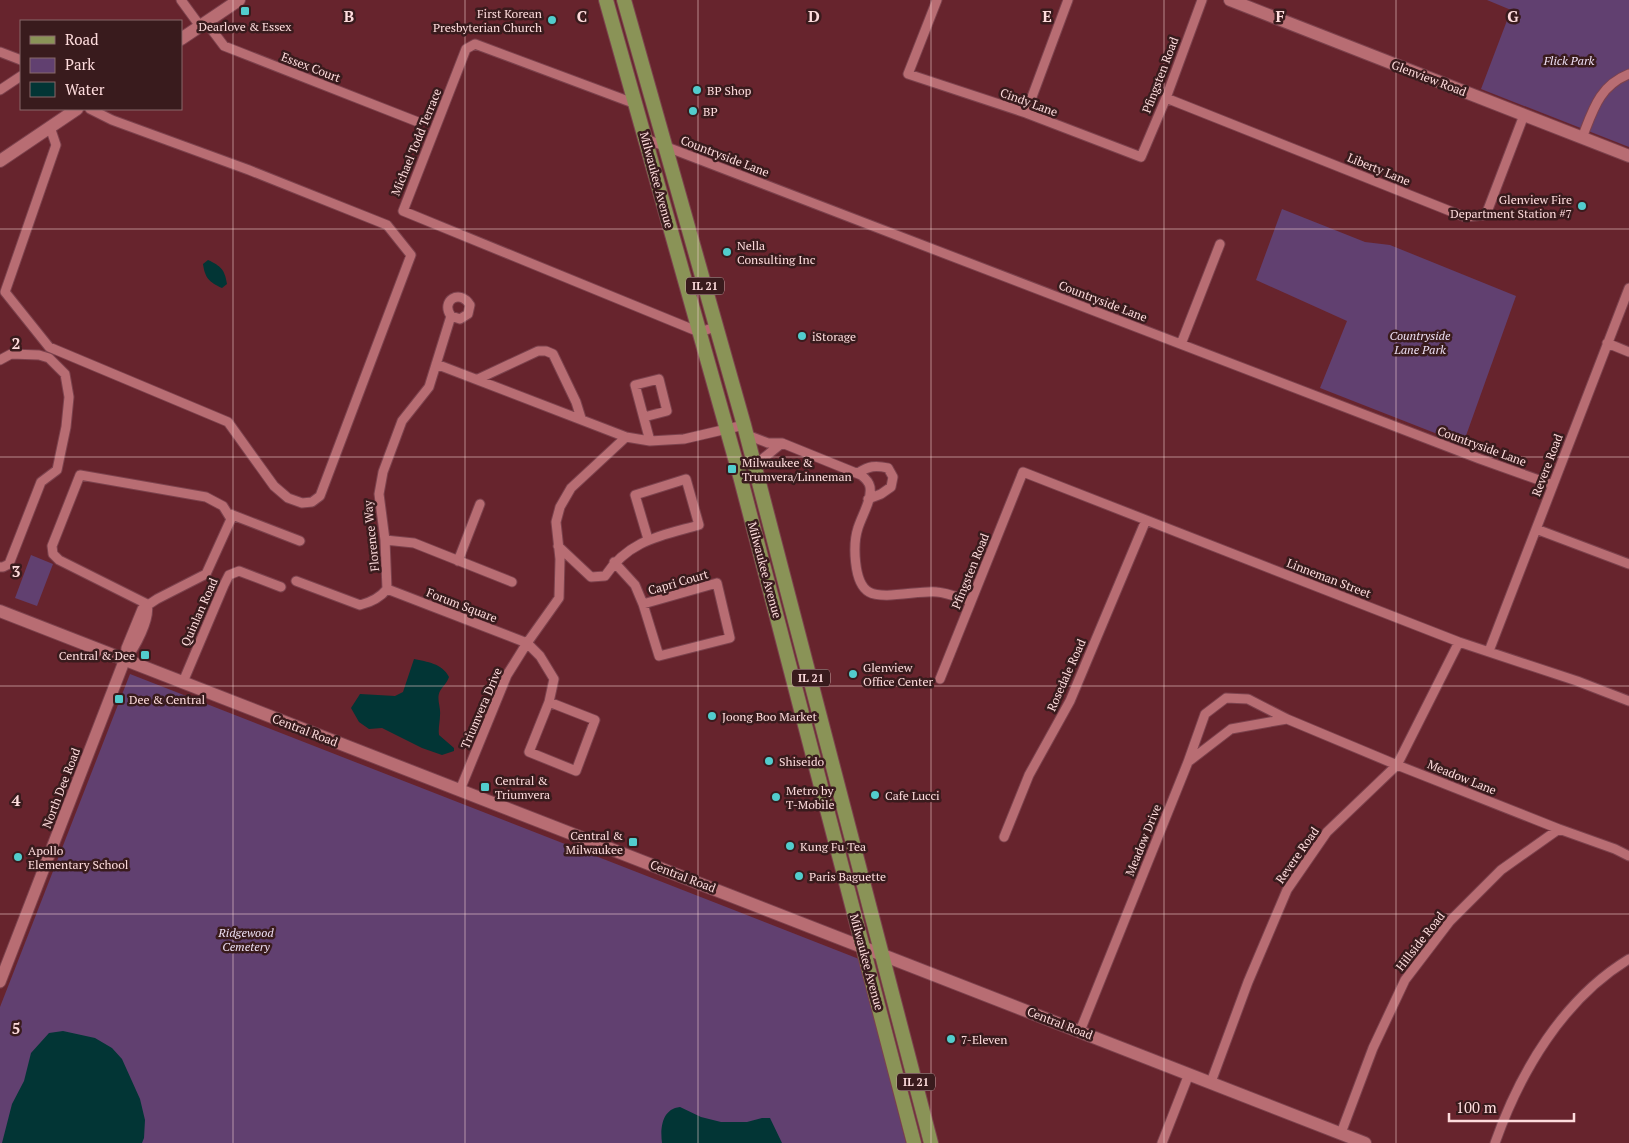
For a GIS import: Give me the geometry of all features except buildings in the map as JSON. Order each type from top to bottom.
[{"type":"main road","points":[[182,38],[239,0]]},
{"type":"main road","name":"Milwaukee Avenue","points":[[606,0],[726,430],[914,1143]]},
{"type":"main road","name":"Milwaukee Avenue","points":[[624,0],[746,430],[931,1143]]},
{"type":"main road","name":"Glenview Road","points":[[1230,0],[1629,156]]},
{"type":"main road","points":[[0,161],[76,110]]},
{"type":"main road","name":"Central Road","points":[[0,611],[1365,1143]]},
{"type":"main road","points":[[806,729],[816,732],[821,737],[834,788],[843,800]]},
{"type":"street","name":"Essex Court","points":[[181,0],[224,46],[418,122]]},
{"type":"street","points":[[1026,113],[1068,0]]},
{"type":"street","name":"Pfingsten Road","points":[[1140,158],[1166,98],[1202,0]]},
{"type":"street","name":"Cindy Lane","points":[[935,1],[908,74],[1026,113],[1140,158]]},
{"type":"street","name":"Michael Todd Terrace","points":[[636,104],[475,44],[466,49],[403,211],[699,332]]},
{"type":"street","points":[[0,52],[20,60]]},
{"type":"street","points":[[1582,138],[1596,104],[1607,86],[1629,74]]},
{"type":"street","points":[[0,90],[20,77]]},
{"type":"street","name":"Liberty Lane","points":[[1166,98],[1465,217],[1484,215],[1487,212],[1524,115]]},
{"type":"street","points":[[50,128],[56,145],[5,292],[49,347],[228,422],[274,486],[288,498],[302,504],[312,502],[320,496],[411,255],[387,225],[249,170],[112,120],[92,110]]},
{"type":"street","name":"Countryside Lane","points":[[646,140],[1480,459],[1553,485]]},
{"type":"street","points":[[1182,344],[1220,244]]},
{"type":"street","name":"Revere Road","points":[[1489,652],[1629,288]]},
{"type":"street","points":[[451,316],[436,364],[581,418],[626,437],[650,441],[684,438],[726,430],[746,430],[768,443],[782,443],[858,473],[867,480],[870,488],[855,540],[856,569],[861,586],[869,593],[880,595],[938,592],[971,601]]},
{"type":"street","points":[[699,332],[716,327]]},
{"type":"street","points":[[1607,343],[1629,352]]},
{"type":"street","points":[[478,379],[538,351],[546,351],[553,354],[576,402],[581,418]]},
{"type":"street","points":[[0,360],[11,354],[39,355],[50,358],[64,374],[69,397],[66,427],[57,470],[41,482],[9,564],[0,567]]},
{"type":"street","name":"Florence Way","points":[[388,589],[385,540],[379,494],[383,472],[402,421],[429,387],[436,364]]},
{"type":"street","points":[[644,417],[667,411],[659,379],[635,385],[650,441]]},
{"type":"street","name":"Triumvera Drive","points":[[460,790],[507,675],[559,598],[560,559],[556,522],[560,507],[572,488],[626,437]]},
{"type":"street","points":[[754,464],[782,443]]},
{"type":"street","points":[[858,473],[868,466],[878,466],[888,468],[893,477],[891,487],[881,494],[868,499]]},
{"type":"street","name":"Pfingsten Road","points":[[940,679],[1023,472]]},
{"type":"street","name":"Linneman Street","points":[[1023,472],[1459,642],[1629,701]]},
{"type":"street","points":[[147,604],[59,560],[53,554],[52,546],[80,475],[206,497],[223,506],[230,517],[300,541]]},
{"type":"street","points":[[558,546],[591,577],[605,576],[614,562],[630,549],[648,539],[699,525],[686,480],[636,495],[648,539]]},
{"type":"street","points":[[458,561],[480,504]]},
{"type":"street","points":[[125,660],[126,648],[142,609],[147,604],[206,574],[230,517]]},
{"type":"street","name":"Rosedale Road","points":[[1004,837],[1029,775],[1070,701],[1146,520]]},
{"type":"street","points":[[1536,529],[1629,564]]},
{"type":"street","points":[[385,540],[414,543],[512,582]]},
{"type":"street","name":"Capri Court","points":[[614,562],[635,586],[643,604],[659,656],[730,638],[717,583],[643,604]]},
{"type":"street","name":"Quinlan Road","points":[[183,682],[229,576],[239,571],[281,587]]},
{"type":"street","points":[[296,581],[360,605],[376,599],[388,589]]},
{"type":"street","name":"Forum Square","points":[[388,589],[527,643]]},
{"type":"street","name":"Revere Road","points":[[1210,1082],[1248,982],[1287,890],[1327,832],[1397,765],[1459,642]]},
{"type":"street","points":[[527,643],[540,656],[554,679],[549,702],[529,752],[576,771],[595,720],[549,702]]},
{"type":"street","name":"North Dee Road","points":[[0,982],[125,660]]},
{"type":"street","name":"Meadow Drive","points":[[1080,1031],[1188,762],[1205,714],[1226,698],[1248,699],[1287,719]]},
{"type":"street","points":[[1188,762],[1231,729],[1287,719]]},
{"type":"street","name":"Meadow Lane","points":[[1287,719],[1559,829],[1615,848],[1629,856]]},
{"type":"street","name":"Hillside Road","points":[[1341,1133],[1373,1048],[1405,980],[1450,921],[1501,870],[1559,829]]},
{"type":"street","points":[[1494,1143],[1529,1068],[1547,1038],[1571,1008],[1598,982],[1629,959]]},
{"type":"street","points":[[1162,1143],[1189,1074]]},
{"type":"green space","name":"Flick Park","points":[[1487,0],[1629,0],[1629,147],[1481,89],[1511,10]]},
{"type":"green space","name":"Countryside Lane Park","points":[[1282,209],[1365,242],[1390,245],[1516,296],[1463,444],[1320,388],[1347,321],[1256,280]]},
{"type":"green space","points":[[31,555],[53,564],[37,606],[15,598]]},
{"type":"green space","name":"Ridgewood Cemetery","points":[[130,674],[859,959],[906,1143],[0,1143],[0,1007]]},
{"type":"water","points":[[208,260],[216,264],[224,272],[227,284],[222,288],[214,284],[206,276],[203,264]]},
{"type":"water","points":[[414,659],[438,666],[449,677],[439,694],[439,735],[454,748],[454,751],[442,755],[422,748],[382,728],[369,729],[359,722],[351,708],[360,694],[395,696],[403,692]]},
{"type":"water","points":[[63,1031],[95,1038],[112,1048],[122,1059],[140,1099],[145,1120],[142,1143],[2,1143],[12,1104],[24,1081],[31,1053],[49,1033]]},
{"type":"water","points":[[680,1107],[701,1117],[721,1122],[747,1122],[770,1118],[782,1143],[662,1143],[661,1131],[666,1115],[669,1111]]},
{"type":"place","name":"Dearlove & Essex","points":[[245,11]]},
{"type":"place","name":"First Korean Presbyterian Church","points":[[552,20]]},
{"type":"place","name":"BP Shop","points":[[697,90]]},
{"type":"place","name":"BP","points":[[693,111]]},
{"type":"place","name":"Glenview Fire Department Station #7","points":[[1582,206]]},
{"type":"place","name":"Nella Consulting Inc","points":[[727,252]]},
{"type":"place","name":"iStorage","points":[[802,336]]},
{"type":"place","name":"Milwaukee & Trumvera/Linneman","points":[[732,469]]},
{"type":"place","name":"Central & Dee","points":[[145,655]]},
{"type":"place","name":"Glenview Office Center","points":[[853,674]]},
{"type":"place","name":"Dee & Central","points":[[119,699]]},
{"type":"place","name":"Joong Boo Market","points":[[712,716]]},
{"type":"place","name":"Shiseido","points":[[769,761]]},
{"type":"place","name":"Central & Triumvera","points":[[485,787]]},
{"type":"place","name":"Cafe Lucci","points":[[875,795]]},
{"type":"place","name":"Metro by T-Mobile","points":[[776,797]]},
{"type":"place","name":"Central & Milwaukee","points":[[633,842]]},
{"type":"place","name":"Kung Fu Tea","points":[[790,846]]},
{"type":"place","name":"Apollo Elementary School","points":[[18,857]]},
{"type":"place","name":"Paris Baguette","points":[[799,876]]},
{"type":"place","name":"7-Eleven","points":[[951,1039]]}]
